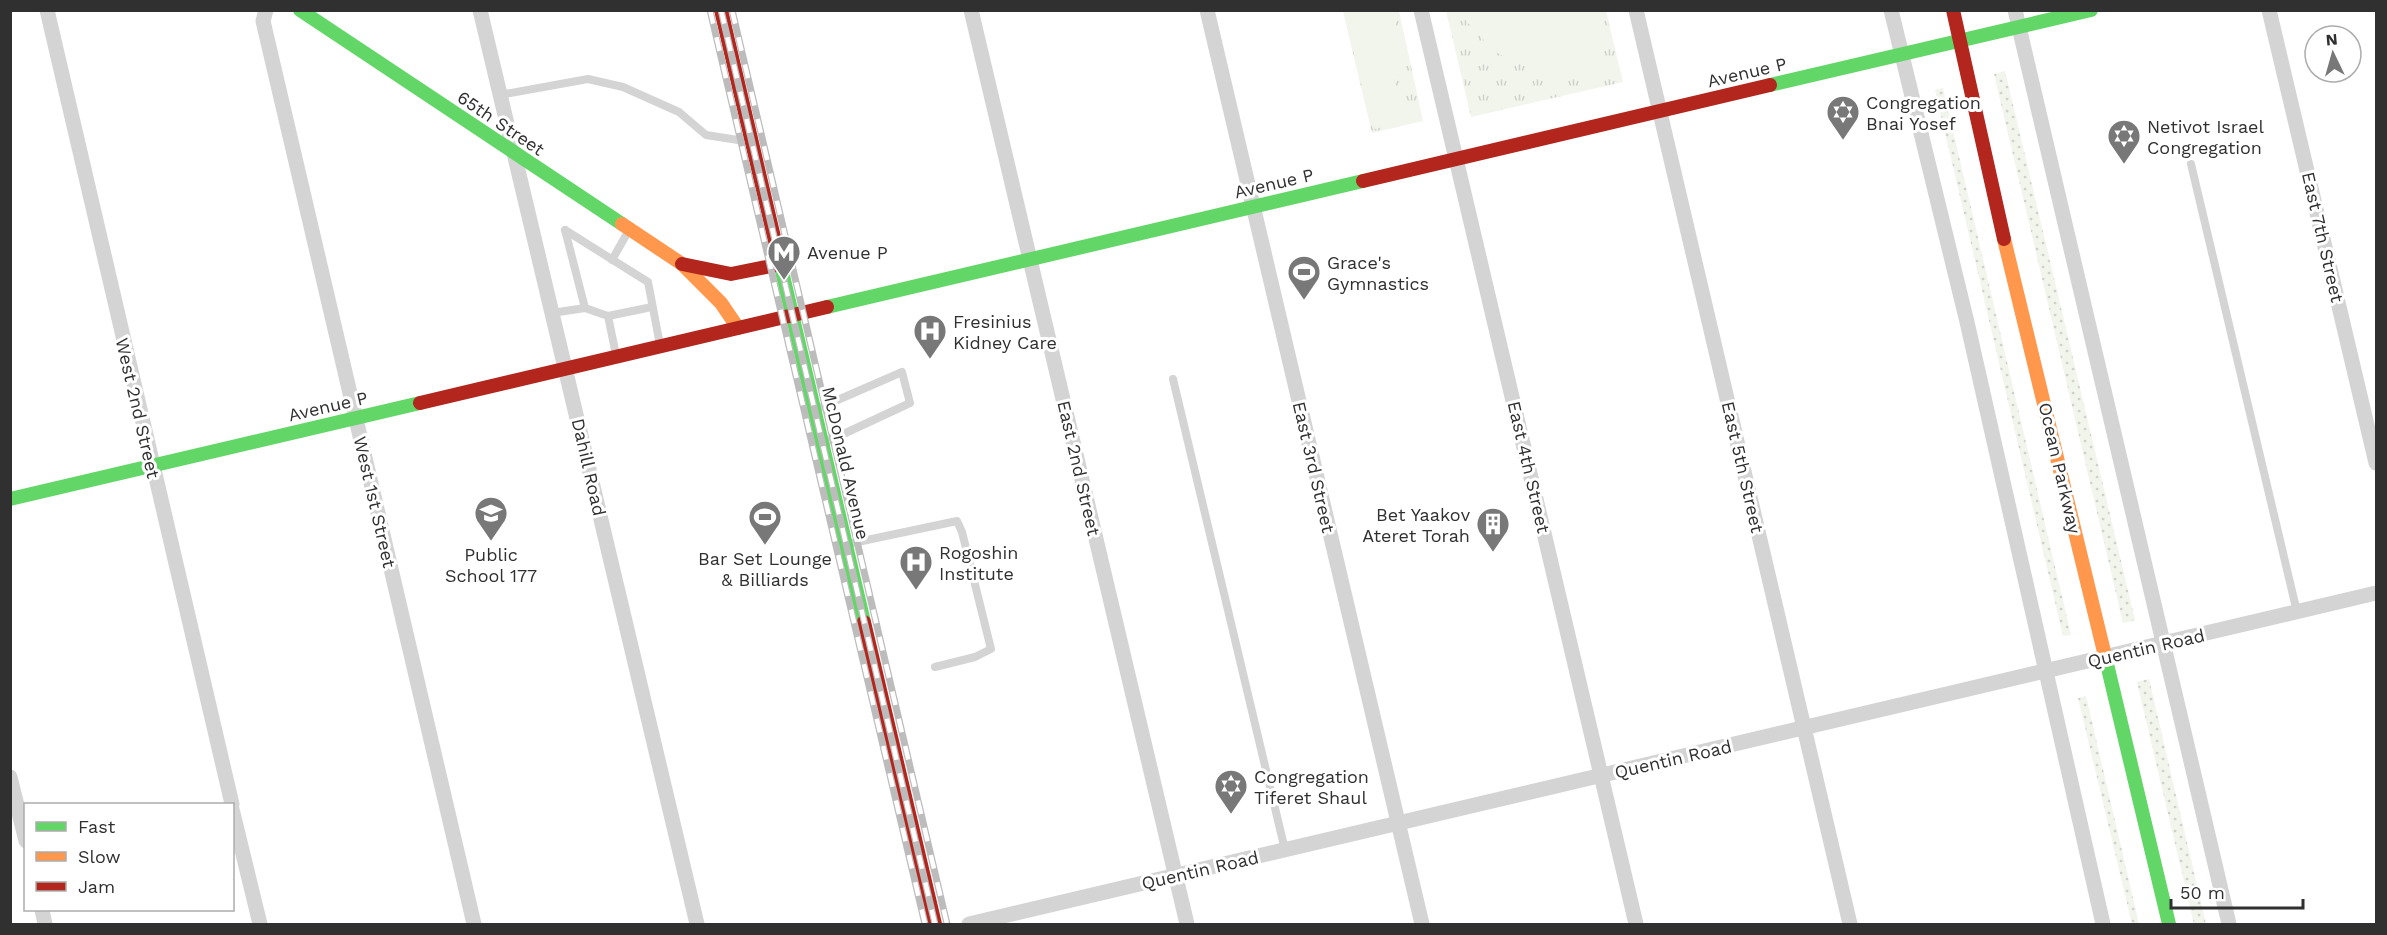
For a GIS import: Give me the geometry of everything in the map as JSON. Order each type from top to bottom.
[{"type":"main road","name":"65th Street","points":[[300,10],[682,264],[721,303],[738,328]]},
{"type":"main road","name":"McDonald Avenue","points":[[721,10],[935,924]]},
{"type":"main road","name":"Ocean Parkway","points":[[1953,10],[2009,259],[2169,924]]},
{"type":"main road","name":"Avenue P","points":[[10,499],[2091,10]]},
{"type":"main road","name":"65th Street","points":[[682,264],[731,274],[781,264]]},
{"type":"street","name":"West 2nd Street","points":[[47,10],[231,803]]},
{"type":"street","name":"West 1st Street","points":[[266,10],[263,21],[474,924]]},
{"type":"street","name":"Dahill Road","points":[[480,10],[697,924]]},
{"type":"street","name":"East 2nd Street","points":[[971,10],[1187,924]]},
{"type":"street","name":"East 3rd Street","points":[[1207,10],[1422,924]]},
{"type":"street","name":"East 4th Street","points":[[1421,10],[1636,924]]},
{"type":"street","name":"East 5th Street","points":[[1636,10],[1850,924]]},
{"type":"street","points":[[1891,10],[1966,322],[2103,924]]},
{"type":"street","points":[[2015,10],[2229,924]]},
{"type":"street","name":"East 7th Street","points":[[2269,10],[2376,463]]},
{"type":"street","name":"Quentin Road","points":[[969,924],[2376,593]]},
{"type":"street","points":[[10,777],[24,833]]},
{"type":"street","name":"West 2nd Street","points":[[234,815],[260,924]]},
{"type":"lane","points":[[500,95],[588,79],[623,87],[679,112],[706,135],[752,142]]},
{"type":"lane","points":[[2191,164],[2297,612]]},
{"type":"lane","points":[[612,260],[629,229]]},
{"type":"lane","points":[[585,308],[565,230],[648,282],[660,346]]},
{"type":"lane","points":[[552,313],[585,308],[608,316],[652,307]]},
{"type":"lane","points":[[608,316],[616,357]]},
{"type":"lane","points":[[815,410],[902,372],[910,403],[823,444]]},
{"type":"lane","points":[[1173,379],[1285,850]]},
{"type":"lane","points":[[846,544],[957,521],[963,532],[991,649],[975,657],[935,667]]},
{"type":"green space","points":[[1343,11],[1399,11],[1423,121],[1372,133]]},
{"type":"green space","points":[[1344,11],[1393,11],[1407,74],[1361,84]]},
{"type":"green space","points":[[1446,11],[1606,11],[1623,82],[1471,117]]},
{"type":"green space","points":[[1457,11],[1593,11],[1609,71],[1541,72],[1495,52]]},
{"type":"green space","points":[[2005,71],[2135,620],[2123,623],[1994,74]]},
{"type":"green space","points":[[1394,79],[1404,122],[1375,129],[1364,86]]},
{"type":"green space","points":[[1943,88],[2071,635],[2063,636],[1935,90]]},
{"type":"green space","points":[[2149,679],[2206,924],[2194,924],[2137,682]]},
{"type":"green space","points":[[2086,696],[2139,924],[2132,924],[2078,698]]},
{"type":"railway","points":[[710,10],[925,924]]},
{"type":"railway","points":[[721,10],[935,924]]},
{"type":"railway","points":[[732,10],[947,924]]},
{"type":"traffic: fast","points":[[300,10],[622,224]]},
{"type":"traffic: fast","points":[[1770,85],[2091,10]]},
{"type":"traffic: fast","points":[[827,307],[1363,181]]},
{"type":"traffic: fast","points":[[777,250],[864,622]]},
{"type":"traffic: fast","points":[[10,499],[420,403]]},
{"type":"traffic: fast","points":[[2106,660],[2169,924]]},
{"type":"traffic: slow","points":[[622,224],[682,264],[721,303],[738,328]]},
{"type":"traffic: slow","points":[[2004,239],[2106,660]]},
{"type":"traffic: jam","points":[[721,10],[777,250]]},
{"type":"traffic: jam","points":[[1953,10],[2004,239]]},
{"type":"traffic: jam","points":[[1363,181],[1770,85]]},
{"type":"traffic: jam","points":[[682,264],[731,274],[781,264]]},
{"type":"traffic: jam","points":[[420,403],[827,307]]},
{"type":"traffic: jam","points":[[864,622],[935,924]]},
{"type":"place","name":"Congregation Bnai Yosef","points":[[1843,141]]},
{"type":"place","name":"Netivot Israel Congregation","points":[[2124,165]]},
{"type":"place","name":"Avenue P","points":[[784,281]]},
{"type":"place","name":"Grace's Gymnastics","points":[[1304,301]]},
{"type":"place","name":"Fresinius Kidney Care","points":[[930,360]]},
{"type":"place","name":"Public School 177","points":[[491,542]]},
{"type":"place","name":"Bar Set Lounge & Billiards","points":[[765,546]]},
{"type":"place","name":"Bet Yaakov Ateret Torah","points":[[1493,553]]},
{"type":"place","name":"Rogoshin Institute","points":[[916,591]]},
{"type":"place","name":"Congregation Tiferet Shaul","points":[[1231,815]]}]
